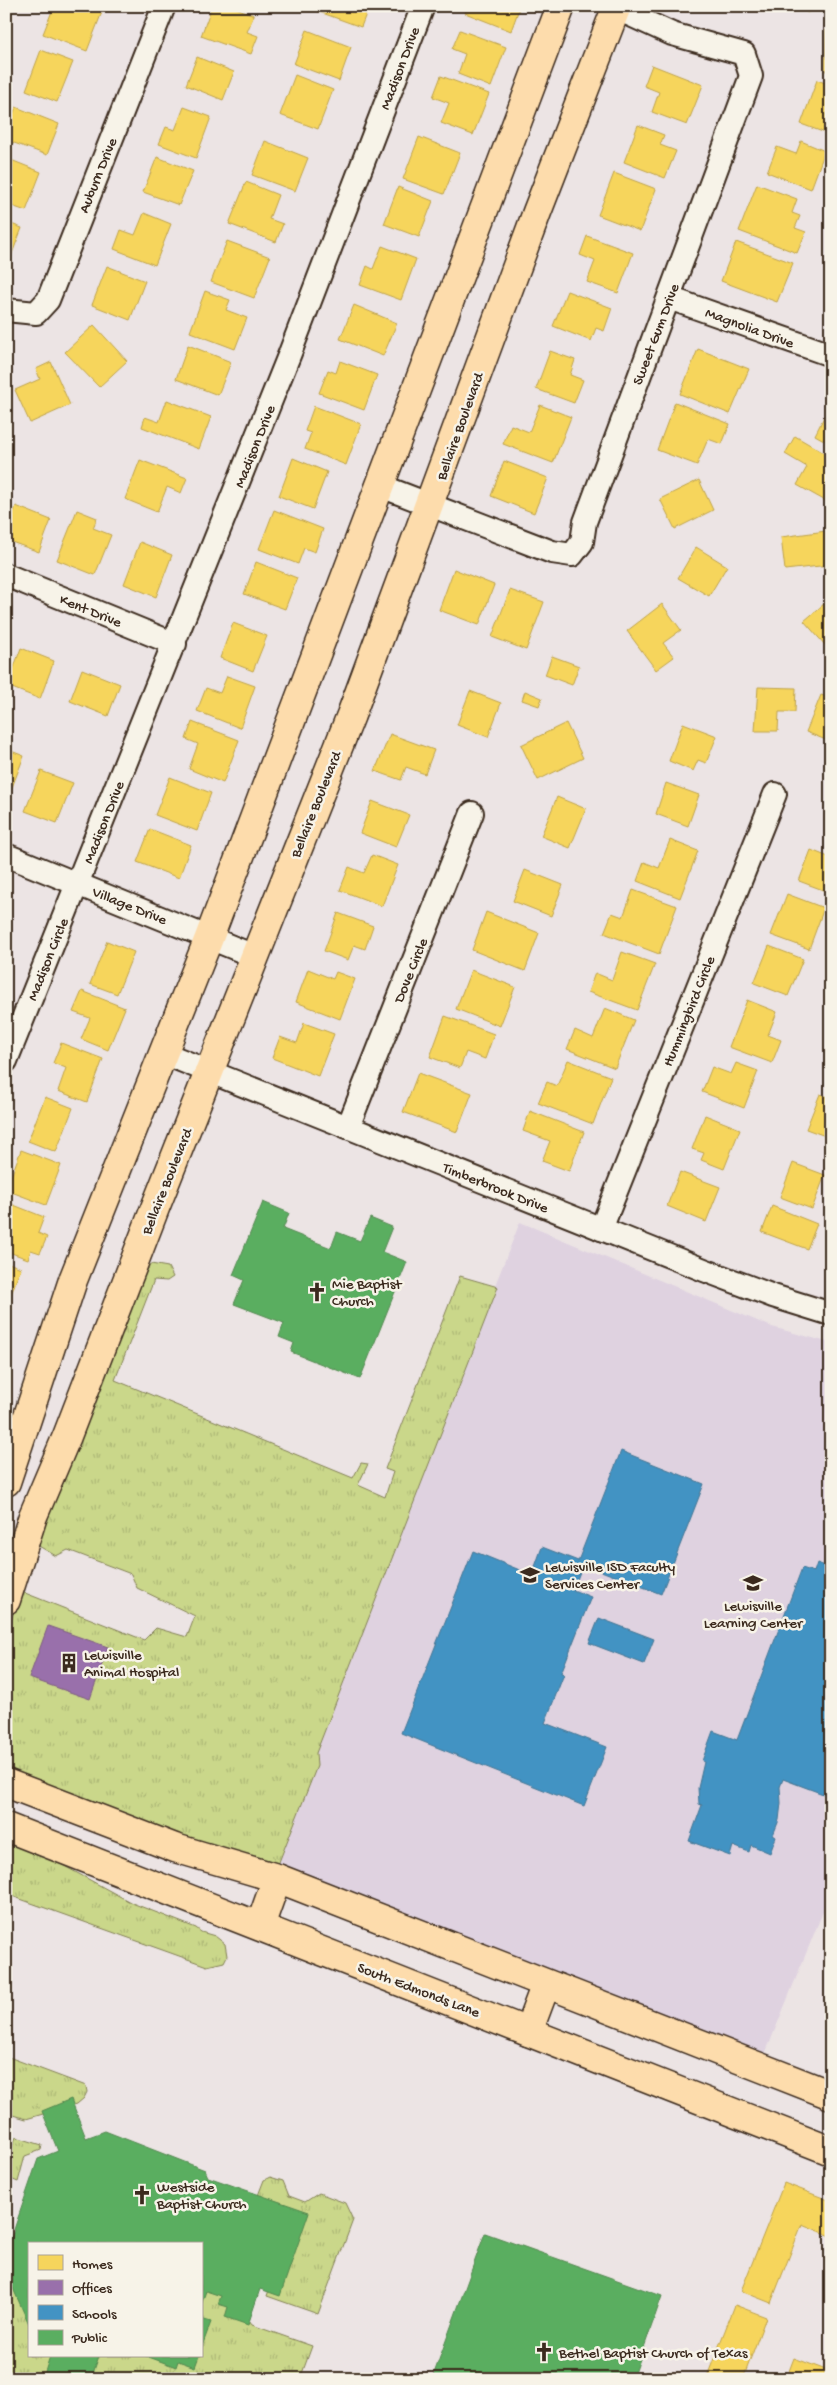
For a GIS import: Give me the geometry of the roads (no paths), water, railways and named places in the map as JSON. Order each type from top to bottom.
[{"type":"main road","points":[[6,1482],[73,1280],[209,938],[561,6]]},
{"type":"main road","name":"Bellaire Boulevard","points":[[6,1600],[33,1516],[67,1436],[254,956],[351,715],[614,7]]},
{"type":"main road","points":[[6,1783],[174,1848],[277,1878],[831,2095]]},
{"type":"main road","name":"South Edmonds Lane","points":[[6,1827],[831,2151]]},
{"type":"main road","points":[[260,1926],[277,1878]]},
{"type":"main road","points":[[528,2032],[546,1984]]},
{"type":"street","name":"Auburn Drive","points":[[6,310],[36,313],[48,300],[164,6]]},
{"type":"street","name":"Madison Drive","points":[[77,884],[175,644],[290,353],[423,6]]},
{"type":"street","name":"Sweet Gum Drive","points":[[380,486],[552,552],[572,555],[582,542],[585,522],[751,76],[744,54],[672,34],[614,7]]},
{"type":"street","name":"Magnolia Drive","points":[[669,298],[831,355]]},
{"type":"street","name":"Kent Drive","points":[[6,575],[175,644]]},
{"type":"street","name":"Hummingbird Circle","points":[[601,1229],[775,794]]},
{"type":"street","name":"Dove Circle","points":[[348,1127],[472,813]]},
{"type":"street","name":"Village Drive","points":[[6,855],[254,956]]},
{"type":"street","name":"Madison Circle","points":[[6,1061],[77,884]]},
{"type":"street","name":"Timberbrook Drive","points":[[163,1053],[744,1285],[831,1314]]},
{"type":"place","name":"Mie Baptist Church","points":[[317,1292]]},
{"type":"place","name":"Lewisville ISD Faculty Services Center","points":[[530,1575]]},
{"type":"place","name":"Lewisville Learning Center","points":[[753,1583]]},
{"type":"place","name":"Lewisville Animal Hospital","points":[[69,1663]]},
{"type":"place","name":"Westside Baptist Church","points":[[142,2195]]},
{"type":"place","name":"Bethel Baptist Church of Texas","points":[[544,2352]]}]
